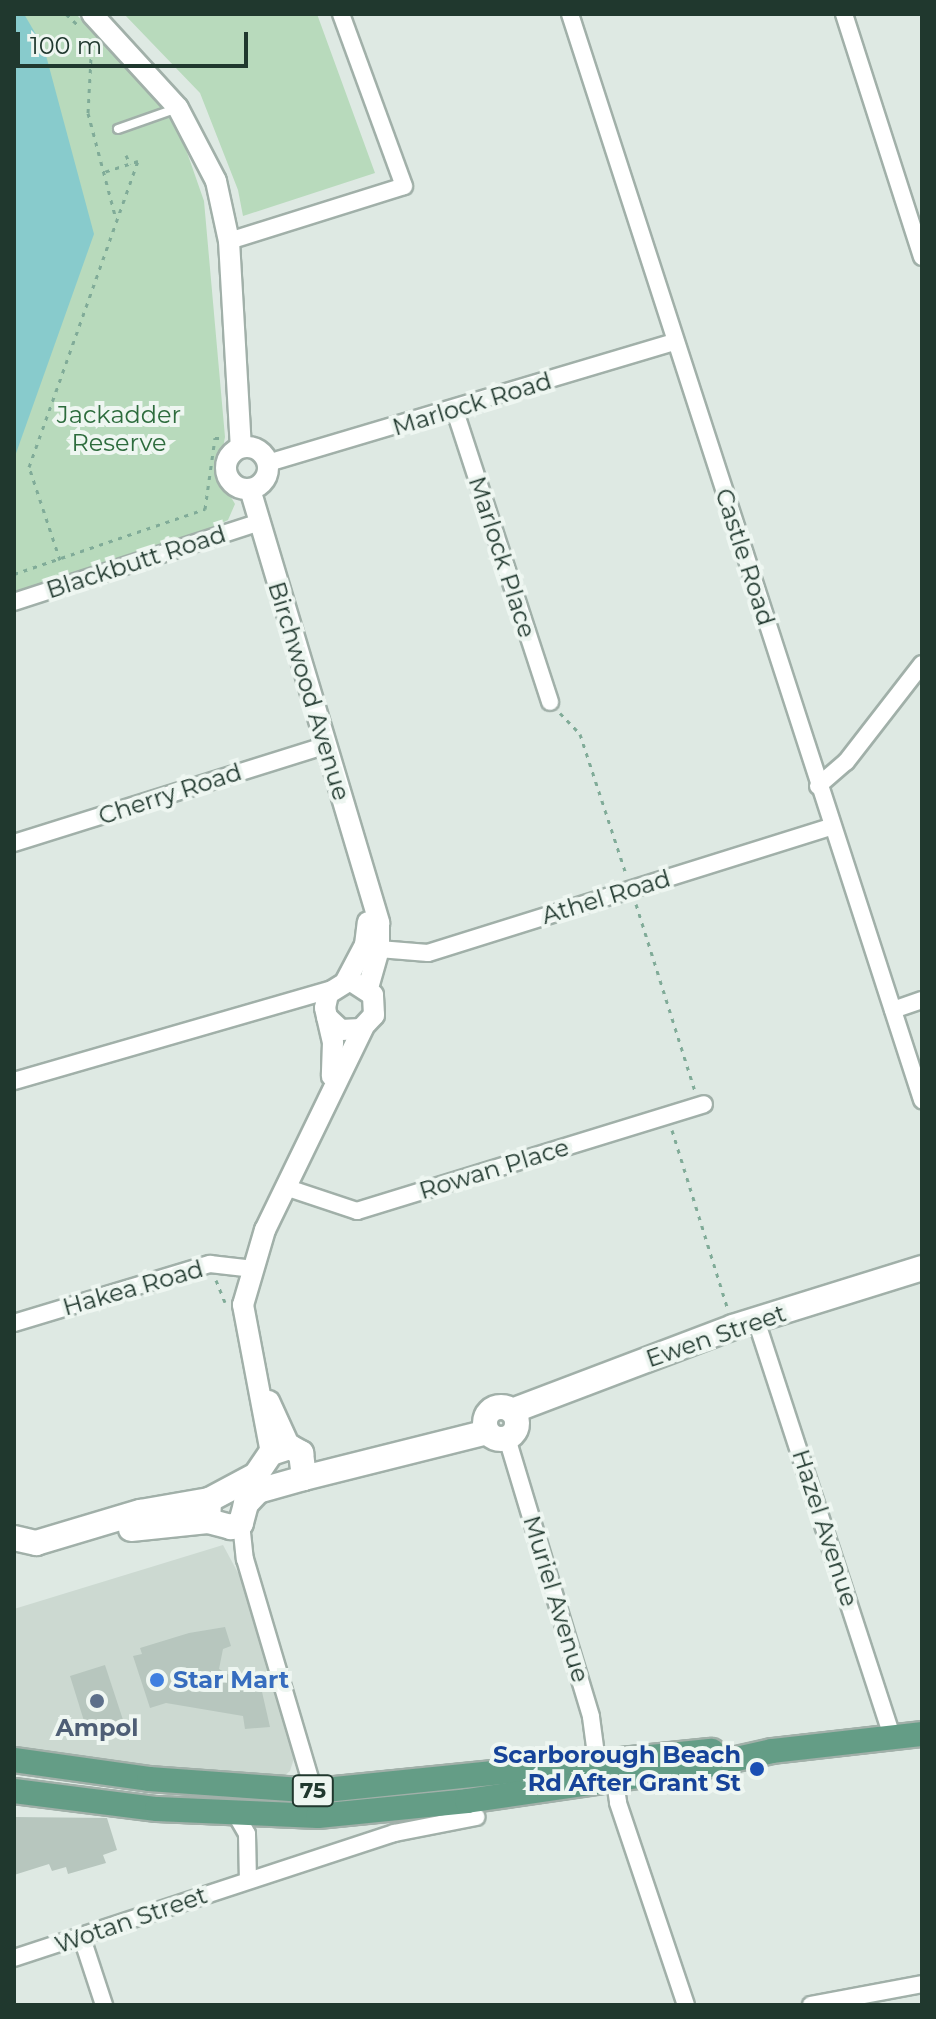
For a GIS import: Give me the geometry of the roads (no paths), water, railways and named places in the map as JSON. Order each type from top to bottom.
[{"type":"main road","name":"Ewen Street","points":[[219,1518],[246,1504],[258,1491],[502,1424],[750,1326],[922,1268]]},
{"type":"main road","name":"Ewen Street","points":[[750,1326],[922,1283]]},
{"type":"main road","name":"Ewen Street","points":[[287,1451],[329,1460],[502,1424]]},
{"type":"main road","points":[[14,1554],[39,1556],[144,1525],[219,1518],[256,1475],[287,1451],[304,1478]]},
{"type":"main road","points":[[14,1538],[36,1543],[140,1512],[219,1518]]},
{"type":"main road","name":"75","points":[[14,1791],[235,1813],[318,1816],[701,1751],[772,1751],[922,1734]]},
{"type":"main road","name":"75","points":[[14,1760],[149,1779],[315,1791],[608,1767]]},
{"type":"street","points":[[92,14],[178,108],[216,181],[229,241],[240,442],[227,459],[225,470],[230,481],[250,489],[262,483],[268,463],[261,451],[240,442]]},
{"type":"street","points":[[229,241],[404,186],[341,14]]},
{"type":"street","name":"Castle Road","points":[[570,14],[922,1100]]},
{"type":"street","points":[[844,14],[922,257]]},
{"type":"street","name":"Marlock Road","points":[[268,463],[455,411],[675,342]]},
{"type":"street","name":"Marlock Place","points":[[455,411],[550,702]]},
{"type":"street","name":"Birchwood Avenue","points":[[250,489],[257,523],[379,923],[379,949],[368,988],[375,1008],[330,1091],[285,1187],[254,1269],[244,1318],[258,1385],[287,1451]]},
{"type":"street","name":"Blackbutt Road","points":[[14,602],[257,523]]},
{"type":"street","points":[[818,786],[846,762],[922,664]]},
{"type":"street","name":"Cherry Road","points":[[14,843],[326,745]]},
{"type":"street","name":"Athel Road","points":[[379,949],[428,953],[831,827]]},
{"type":"street","name":"Birchwood Avenue","points":[[330,1091],[334,1061],[326,1015],[338,986],[365,945],[369,893]]},
{"type":"street","points":[[14,1081],[338,986],[368,988]]},
{"type":"street","points":[[893,1010],[922,1000]]},
{"type":"street","points":[[282,1001],[326,1015],[341,1030],[363,1028]]},
{"type":"street","name":"Rowan Place","points":[[285,1187],[357,1211],[704,1104]]},
{"type":"street","name":"Hakea Road","points":[[14,1323],[210,1264],[254,1269]]},
{"type":"street","name":"Hazel Avenue","points":[[750,1326],[892,1737]]},
{"type":"street","name":"Muriel Avenue","points":[[502,1424],[591,1717],[686,2005]]},
{"type":"street","points":[[219,1518],[245,1559],[315,1791],[318,1816]]},
{"type":"street","points":[[219,1518],[245,1559]]},
{"type":"street","points":[[235,1813],[247,1834],[248,1880]]},
{"type":"street","name":"Wotan Street","points":[[14,1958],[394,1833],[476,1817]]},
{"type":"street","points":[[82,1938],[104,2005]]},
{"type":"street","points":[[811,2005],[922,1984]]},
{"type":"lane","points":[[118,129],[178,108]]},
{"type":"water","points":[[14,14],[24,14],[44,48],[94,234],[14,459]]},
{"type":"place","name":"Star Mart","points":[[157,1680]]},
{"type":"place","name":"Ampol","points":[[97,1701]]},
{"type":"place","name":"Scarborough Beach Rd After Grant St","points":[[757,1769]]},
{"type":"park label","name":"Jackadder Reserve","points":[[119,429]]}]
